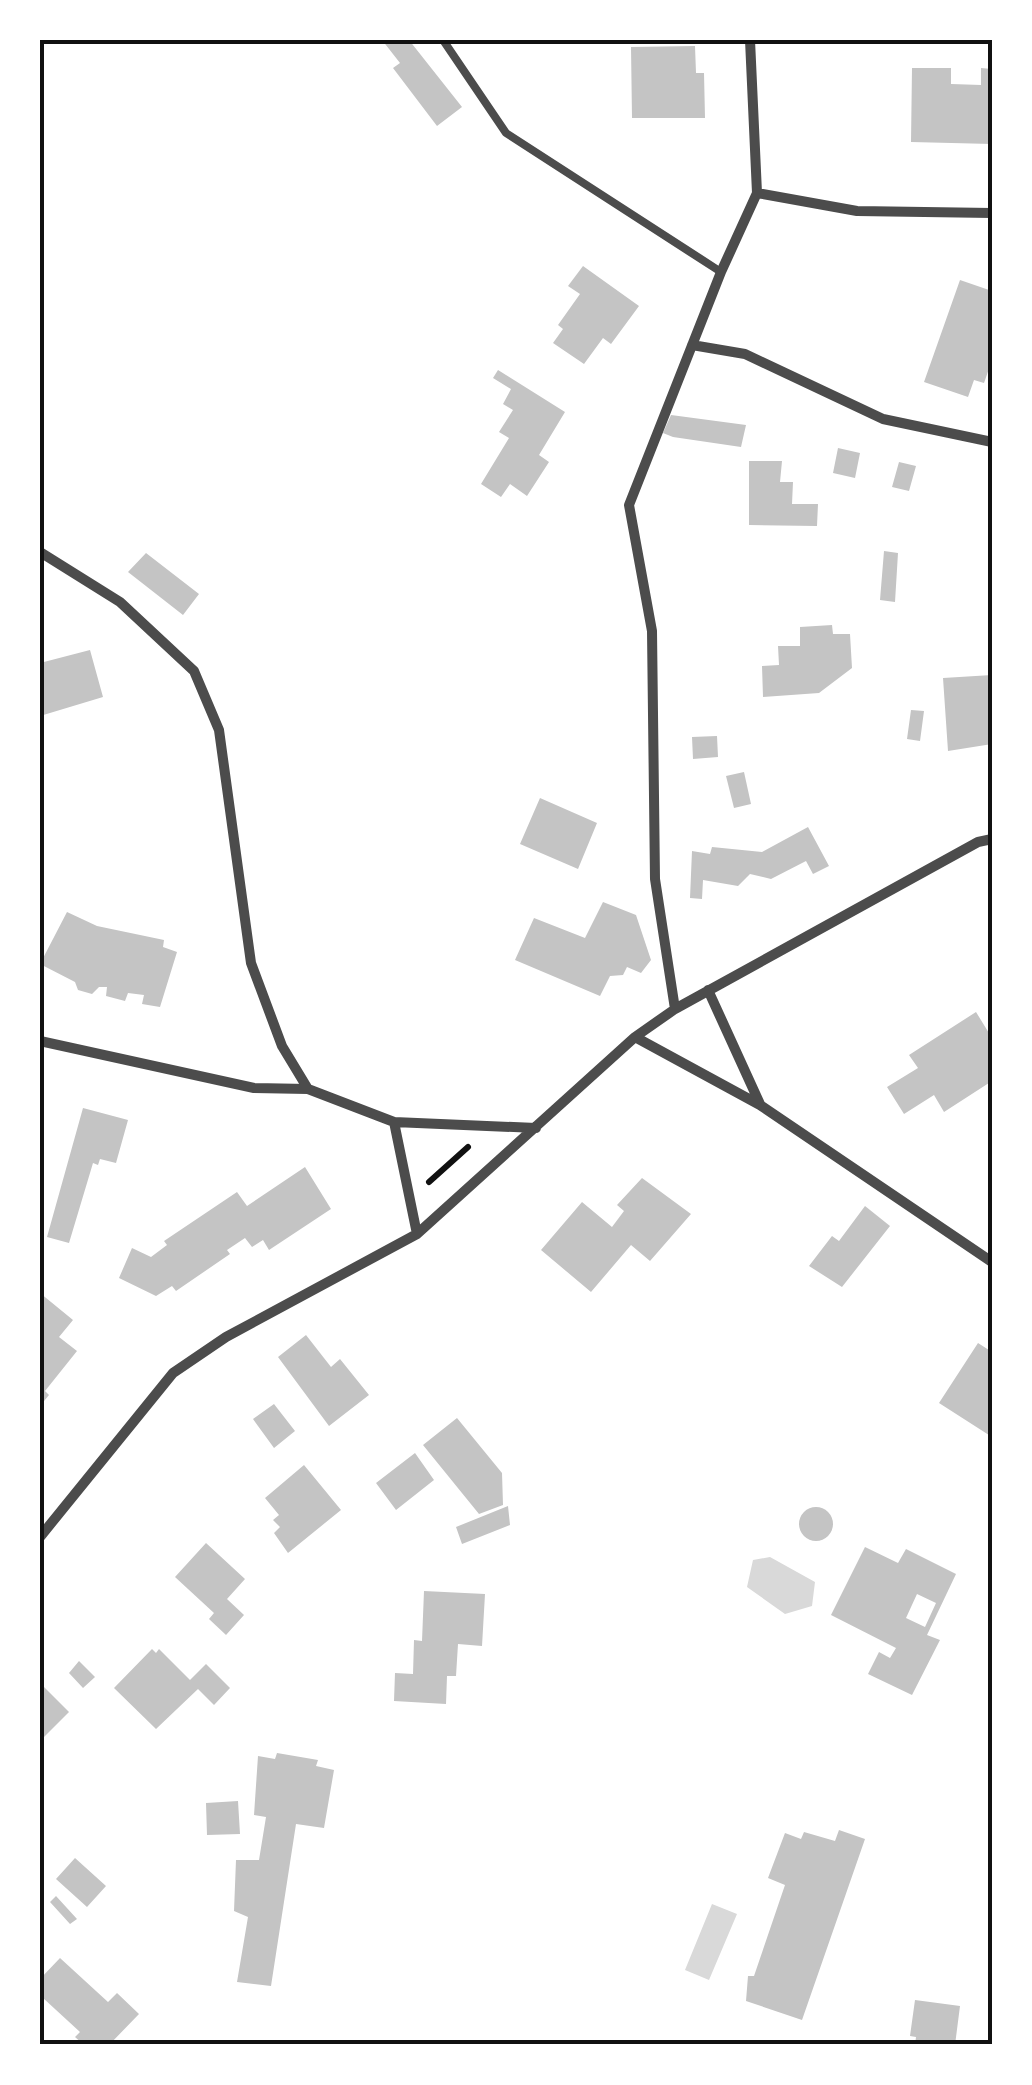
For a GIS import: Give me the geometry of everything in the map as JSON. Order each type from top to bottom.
[{"type":"street","points":[[675,1009],[655,880],[652,631],[629,506],[721,272],[758,193],[750,40]]},
{"type":"street","points":[[758,193],[857,211],[992,214]]},
{"type":"street","points":[[692,345],[746,354],[883,419],[992,442]]},
{"type":"street","points":[[40,552],[120,602],[194,670],[219,730],[251,963],[282,1046],[308,1089]]},
{"type":"street","points":[[40,1537],[174,1372],[226,1337],[417,1234],[635,1037],[675,1009],[978,842],[992,839]]},
{"type":"street","points":[[708,990],[760,1105]]},
{"type":"street","points":[[635,1037],[760,1105],[992,1262]]},
{"type":"street","points":[[40,1041],[254,1088],[308,1089],[394,1122],[536,1128]]},
{"type":"street","points":[[394,1122],[417,1234]]},
{"type":"lane","points":[[443,40],[506,133],[721,272]]},
{"type":"path","points":[[410,1200],[492,1126]]},
{"type":"shaded area","points":[[770,1557],[815,1582],[812,1606],[785,1614],[747,1587],[753,1560]]},
{"type":"shaded area","points":[[712,1904],[737,1914],[709,1980],[685,1970]]},
{"type":"building","points":[[382,40],[409,40],[462,107],[437,126],[393,68],[400,63]]},
{"type":"building","points":[[695,46],[696,73],[704,73],[705,118],[632,118],[631,47]]},
{"type":"building","points":[[912,68],[951,68],[951,84],[981,85],[981,68],[992,69],[992,144],[911,142]]},
{"type":"building","points":[[583,266],[639,306],[611,344],[603,338],[584,364],[553,343],[563,329],[558,325],[580,294],[568,286]]},
{"type":"building","points":[[960,280],[992,291],[992,360],[984,383],[974,380],[968,397],[924,382]]},
{"type":"building","points":[[498,370],[565,412],[539,455],[549,462],[527,496],[510,484],[501,497],[481,484],[509,438],[499,432],[513,410],[503,404],[511,389],[493,378]]},
{"type":"building","points":[[671,415],[746,425],[741,447],[663,433]]},
{"type":"building","points":[[838,448],[860,453],[855,478],[833,473]]},
{"type":"building","points":[[749,461],[782,461],[780,482],[793,482],[792,504],[818,504],[817,526],[749,525]]},
{"type":"building","points":[[899,462],[916,466],[909,491],[892,487]]},
{"type":"building","points":[[884,551],[898,553],[895,602],[880,600]]},
{"type":"building","points":[[146,553],[199,594],[183,615],[128,572]]},
{"type":"building","points":[[832,625],[833,634],[850,634],[852,668],[819,693],[763,697],[762,666],[779,665],[778,646],[800,646],[800,627]]},
{"type":"building","points":[[90,650],[103,697],[40,716],[40,663]]},
{"type":"building","points":[[992,675],[992,744],[948,751],[943,678]]},
{"type":"building","points":[[911,710],[924,711],[920,741],[907,739]]},
{"type":"building","points":[[717,736],[718,757],[693,759],[692,737]]},
{"type":"building","points":[[744,772],[751,804],[734,808],[726,776]]},
{"type":"building","points":[[540,798],[597,823],[578,869],[520,844]]},
{"type":"building","points":[[808,827],[829,866],[813,874],[806,861],[771,879],[750,874],[738,886],[703,880],[702,899],[690,898],[692,851],[710,854],[712,847],[762,852]]},
{"type":"building","points":[[603,902],[636,915],[651,960],[641,973],[627,967],[623,975],[610,976],[600,996],[515,960],[534,918],[585,938]]},
{"type":"building","points":[[67,912],[97,926],[164,940],[163,947],[177,952],[160,1007],[142,1004],[144,995],[128,993],[125,1001],[106,996],[107,987],[99,987],[92,994],[78,990],[75,982],[40,964]]},
{"type":"building","points":[[976,1012],[992,1038],[992,1081],[944,1112],[934,1095],[904,1114],[887,1087],[918,1068],[909,1055]]},
{"type":"building","points":[[83,1108],[128,1120],[116,1163],[100,1159],[98,1165],[93,1163],[69,1243],[47,1237]]},
{"type":"building","points":[[305,1167],[331,1209],[269,1250],[263,1240],[252,1247],[245,1238],[227,1250],[230,1254],[176,1291],[172,1286],[156,1296],[119,1278],[132,1248],[151,1257],[167,1245],[164,1241],[237,1192],[247,1206]]},
{"type":"building","points":[[642,1178],[691,1214],[650,1261],[631,1245],[591,1292],[541,1250],[582,1202],[612,1227],[624,1211],[617,1205]]},
{"type":"building","points":[[865,1206],[890,1226],[842,1287],[809,1266],[832,1236],[839,1241]]},
{"type":"building","points":[[40,1293],[73,1320],[59,1337],[77,1351],[45,1391],[49,1395],[40,1406]]},
{"type":"building","points":[[306,1335],[331,1367],[340,1359],[369,1395],[329,1426],[278,1357]]},
{"type":"building","points":[[978,1343],[992,1352],[992,1437],[939,1403]]},
{"type":"building","points":[[274,1404],[295,1431],[274,1448],[253,1419]]},
{"type":"building","points":[[457,1418],[502,1473],[503,1505],[479,1514],[423,1445]]},
{"type":"building","points":[[415,1453],[434,1480],[396,1510],[376,1483]]},
{"type":"building","points":[[304,1465],[341,1510],[288,1553],[274,1533],[280,1527],[273,1520],[279,1515],[265,1498]]},
{"type":"building","points":[[508,1506],[510,1525],[462,1544],[456,1527]]},
{"type":"building","points":[[816,1507],[828,1512],[833,1524],[828,1536],[816,1541],[804,1536],[799,1524],[804,1512]]},
{"type":"building","points":[[206,1543],[245,1579],[227,1599],[244,1615],[226,1635],[209,1619],[214,1613],[175,1577]]},
{"type":"building","points":[[865,1547],[898,1563],[906,1549],[956,1574],[927,1635],[940,1640],[912,1695],[868,1674],[879,1652],[890,1658],[896,1648],[831,1615]],"holes":[[[917,1594],[936,1603],[925,1627],[906,1618]]]},
{"type":"building","points":[[424,1591],[485,1594],[482,1646],[458,1644],[456,1676],[447,1676],[446,1704],[394,1701],[395,1673],[413,1674],[414,1640],[422,1641]]},
{"type":"building","points":[[152,1649],[156,1653],[159,1649],[190,1680],[206,1664],[230,1688],[214,1705],[198,1689],[156,1729],[114,1688]]},
{"type":"building","points":[[79,1661],[95,1677],[83,1688],[69,1673]]},
{"type":"building","points":[[40,1683],[69,1712],[40,1741]]},
{"type":"building","points":[[277,1753],[318,1760],[316,1766],[334,1770],[324,1828],[296,1824],[271,1986],[237,1982],[248,1917],[234,1911],[236,1860],[259,1860],[266,1817],[254,1815],[258,1756],[275,1759]]},
{"type":"building","points":[[238,1801],[240,1834],[207,1835],[206,1803]]},
{"type":"building","points":[[839,1830],[865,1839],[802,2020],[746,2001],[748,1976],[754,1976],[785,1885],[768,1878],[785,1833],[801,1839],[804,1832],[835,1841]]},
{"type":"building","points":[[75,1858],[106,1886],[87,1907],[56,1879]]},
{"type":"building","points":[[56,1896],[77,1919],[70,1924],[50,1902]]},
{"type":"building","points":[[60,1958],[108,2002],[117,1993],[139,2014],[109,2045],[84,2045],[75,2037],[80,2032],[43,1998],[40,2002],[40,1979]]},
{"type":"building","points":[[915,2000],[960,2006],[955,2045],[915,2045],[916,2037],[910,2036]]}]
